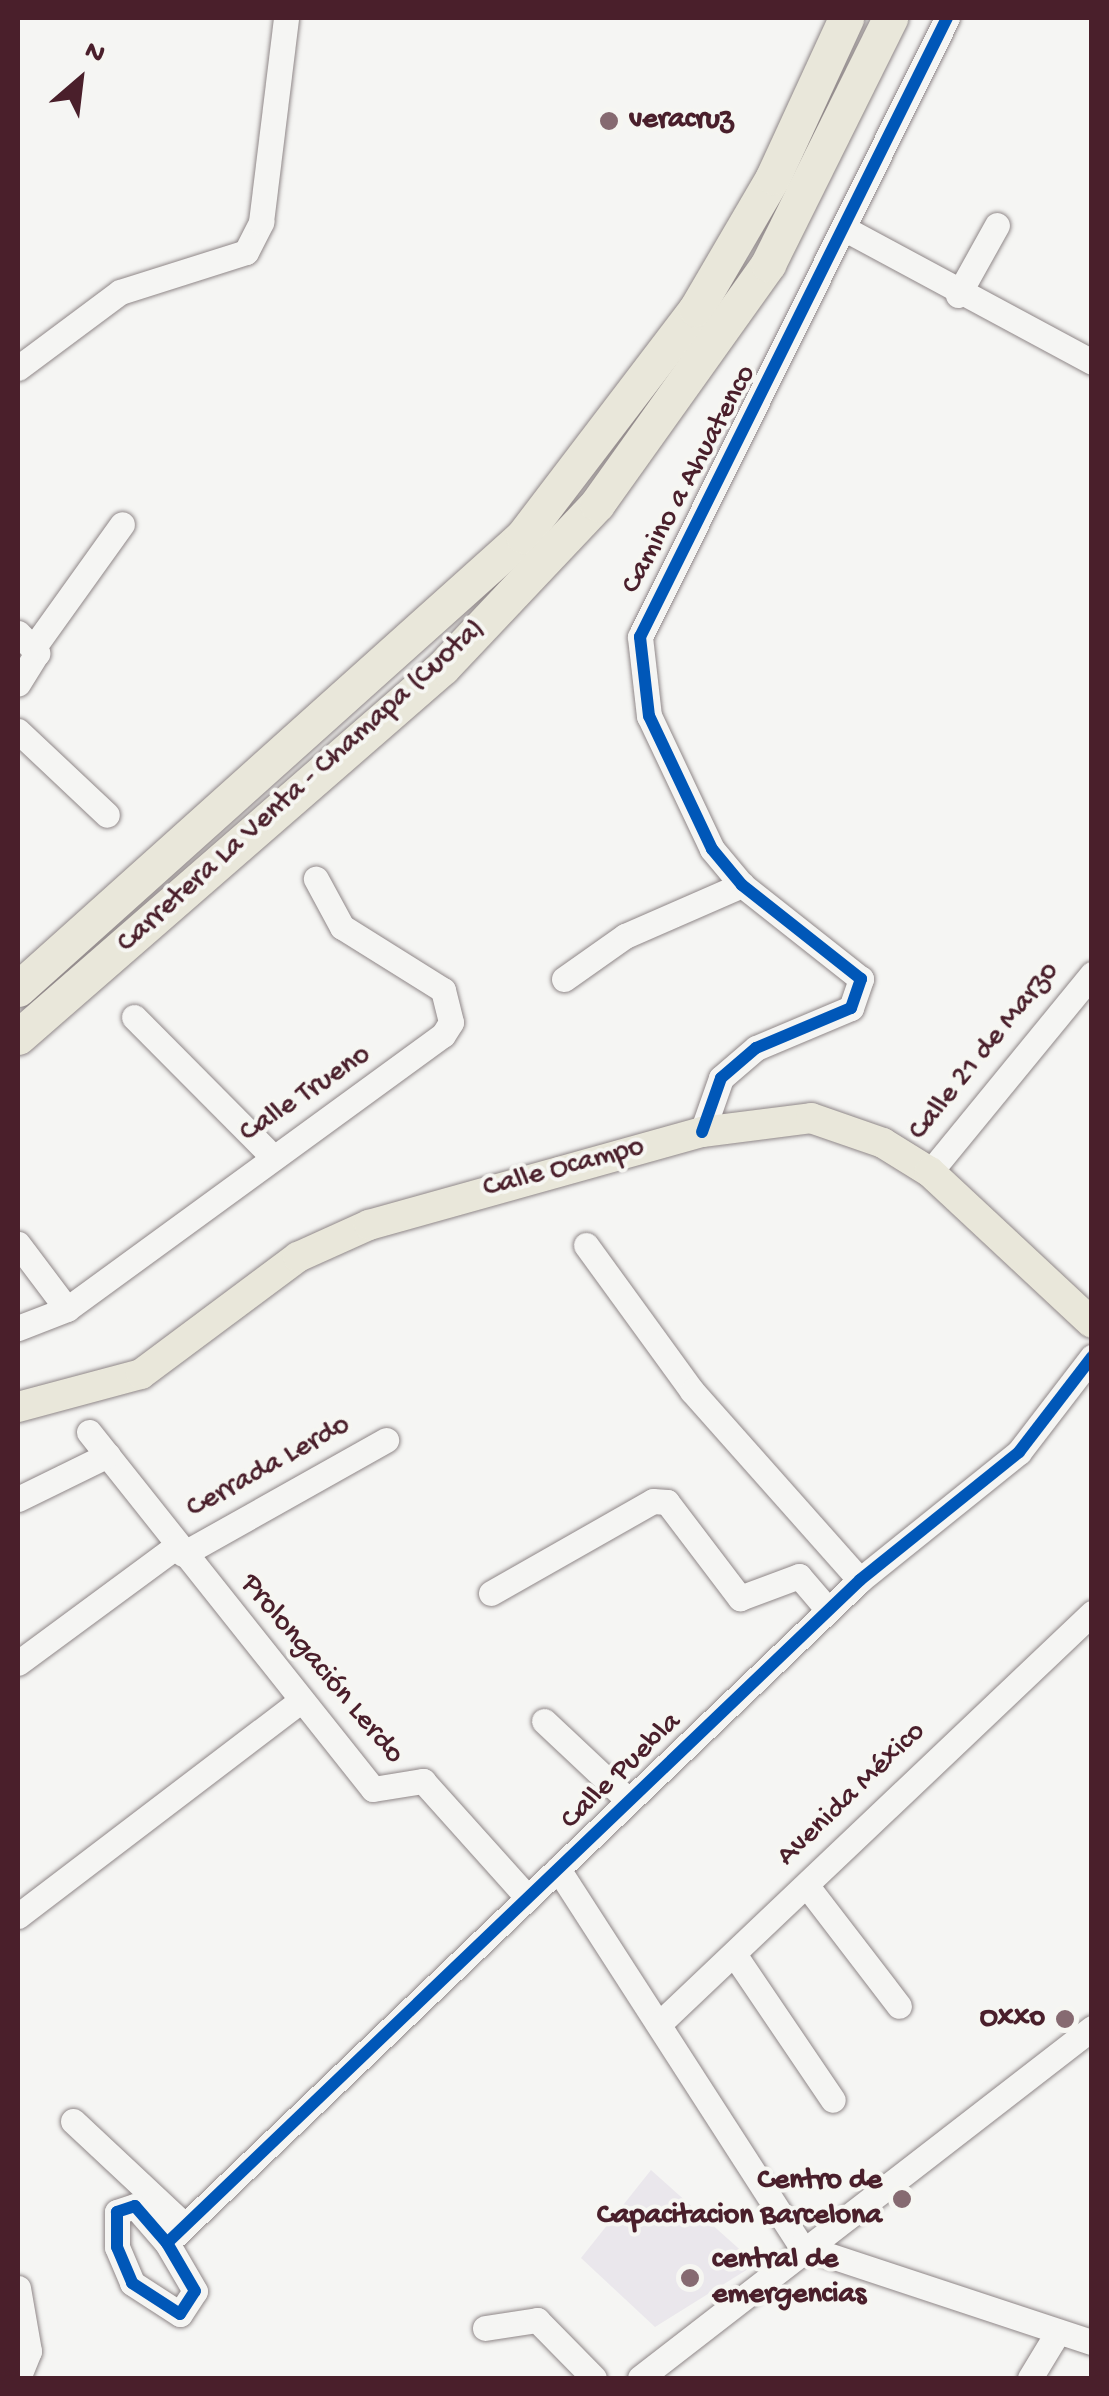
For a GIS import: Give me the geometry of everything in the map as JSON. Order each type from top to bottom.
[{"type":"highway","name":"Carretera La Venta - Chamapa (Cuota)","points":[[18,989],[407,650],[523,536],[696,309],[772,176],[846,18]]},
{"type":"highway","name":"Carretera La Venta - Chamapa (Cuota)","points":[[18,1037],[430,679],[596,504],[768,264],[890,18]]},
{"type":"main road","name":"Calle Ocampo","points":[[18,1407],[141,1374],[298,1258],[370,1225],[702,1132],[811,1118],[883,1142],[930,1172],[1092,1323]]},
{"type":"street","points":[[18,368],[26,343],[120,292],[246,252],[262,222],[286,18]]},
{"type":"street","name":"Camino a Ahuatenco","points":[[702,1132],[721,1078],[756,1048],[851,1008],[861,991],[845,958],[742,885],[696,822],[649,716],[640,637],[847,230],[947,18]]},
{"type":"street","points":[[958,295],[997,224]]},
{"type":"street","points":[[847,230],[958,295],[1092,362]]},
{"type":"street","points":[[18,684],[36,660],[26,640],[122,524]]},
{"type":"street","points":[[18,732],[108,816]]},
{"type":"street","name":"Calle Trueno","points":[[18,1328],[67,1309],[272,1156],[376,1088],[451,1022],[434,978],[342,927],[316,879]]},
{"type":"street","points":[[564,979],[625,936],[742,885]]},
{"type":"street","name":"Calle 21 de Marzo","points":[[930,1172],[1092,974]]},
{"type":"street","points":[[134,1017],[272,1156]]},
{"type":"street","points":[[18,1244],[67,1309]]},
{"type":"street","points":[[586,1245],[692,1391],[860,1580]]},
{"type":"street","name":"Calle Puebla","points":[[72,2121],[176,2234],[860,1580],[1019,1452],[1092,1357]]},
{"type":"street","name":"Prolongación Lerdo","points":[[89,1432],[299,1702],[373,1789],[414,1780],[430,1787],[527,1897]]},
{"type":"street","name":"Cerrada Lerdo","points":[[18,1663],[180,1549],[386,1440]]},
{"type":"street","points":[[18,1500],[108,1455]]},
{"type":"street","points":[[490,1593],[653,1501],[667,1502],[740,1598],[800,1576],[828,1610]]},
{"type":"street","name":"Avenida México","points":[[659,2024],[1092,1613]]},
{"type":"street","points":[[18,1916],[299,1702]]},
{"type":"street","points":[[544,1721],[628,1800]]},
{"type":"street","points":[[558,1869],[802,2246],[1092,2342]]},
{"type":"street","points":[[806,1886],[900,2006]]},
{"type":"street","points":[[734,1954],[833,2100]]},
{"type":"street","points":[[640,2378],[802,2246],[1092,2028]]},
{"type":"street","points":[[18,2288],[29,2350],[18,2378]]},
{"type":"street","points":[[486,2328],[537,2320],[594,2378]]},
{"type":"street","points":[[1030,2378],[1058,2332]]},
{"type":"shaded area","name":"central de emergencias","points":[[651,2170],[756,2264],[655,2327],[581,2258]]},
{"type":"cycle path","points":[[702,1132],[721,1078],[756,1048],[851,1008],[861,979],[742,885],[712,849],[649,716],[640,637],[947,18]]},
{"type":"cycle path","points":[[167,2243],[135,2206],[117,2212],[117,2247],[132,2283],[180,2314],[195,2291],[167,2243],[860,1580],[1019,1452],[1092,1357]]},
{"type":"place","name":"veracruz","points":[[609,121]]},
{"type":"place","name":"Oxxo","points":[[1065,2019]]},
{"type":"place","name":"Centro de Capacitacion Barcelona","points":[[902,2199]]},
{"type":"place","name":"central de emergencias","points":[[690,2278]]}]
